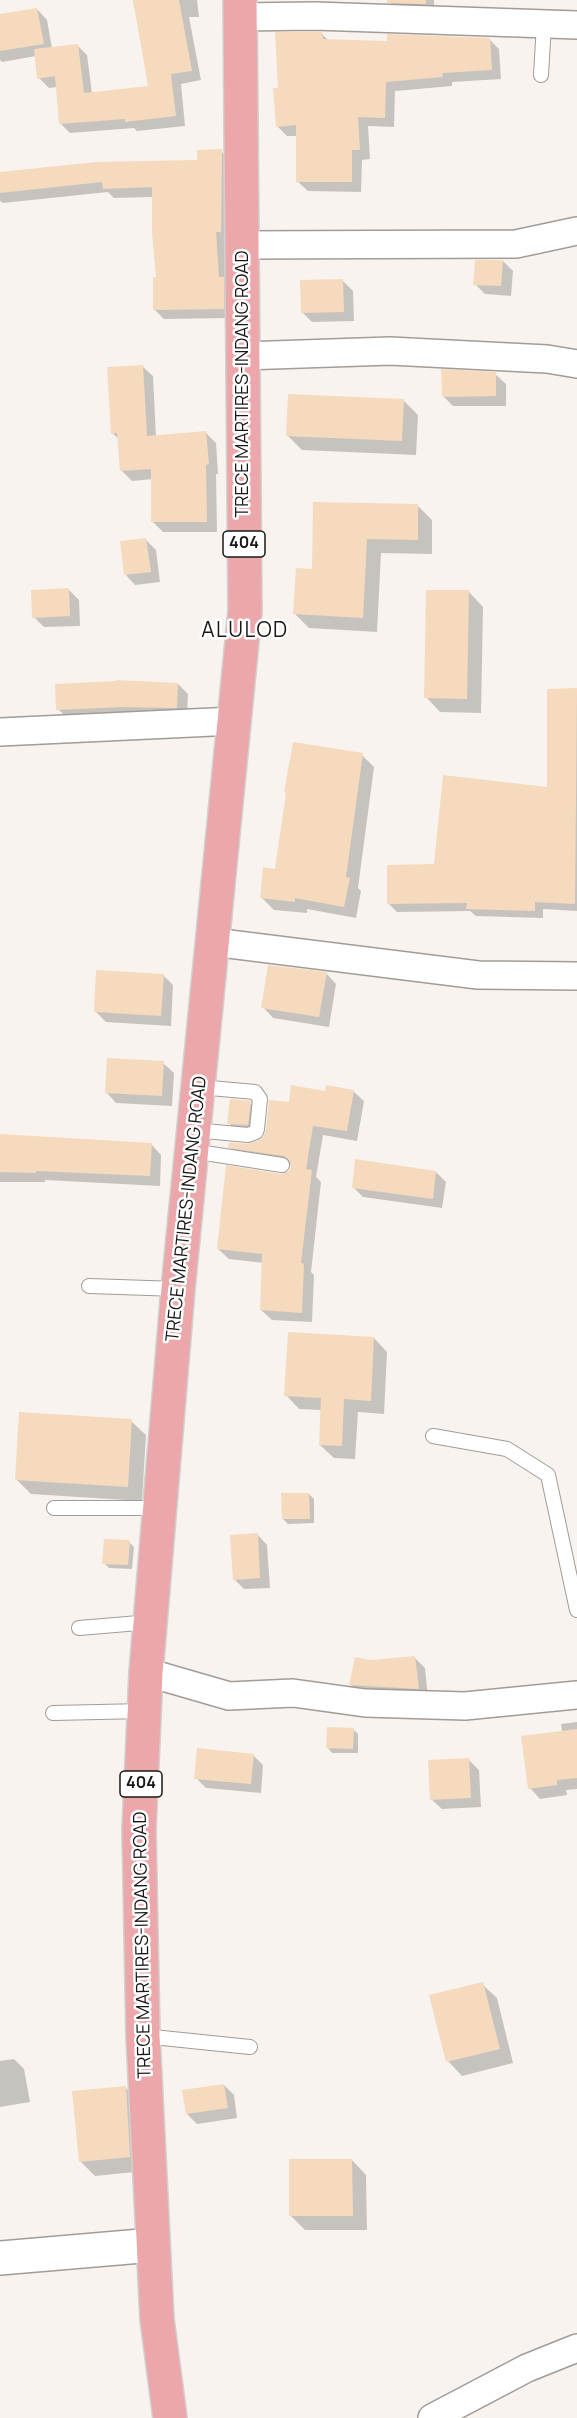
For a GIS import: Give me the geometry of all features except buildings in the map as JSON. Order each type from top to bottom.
[{"type":"main road","name":"TRECE MARTIRES-INDANG ROAD","points":[[170,2418],[157,2319],[153,2245],[143,2036],[139,1829],[146,1672],[178,1289],[245,611],[240,9]]},
{"type":"street","points":[[240,9],[315,16],[577,25]]},
{"type":"street","points":[[242,245],[516,244],[577,231]]},
{"type":"street","points":[[243,356],[390,351],[547,359],[577,364]]},
{"type":"street","points":[[0,732],[234,721]]},
{"type":"street","points":[[213,942],[478,975],[577,976]]},
{"type":"street","points":[[146,1672],[228,1696],[293,1693],[365,1703],[465,1706],[577,1695]]},
{"type":"street","points":[[0,2258],[153,2245]]},
{"type":"street","points":[[432,2418],[527,2368],[577,2348]]},
{"type":"lane","points":[[541,75],[544,24]]},
{"type":"lane","points":[[193,1140],[248,1135],[256,1132],[257,1129],[260,1099],[255,1092],[199,1087]]},
{"type":"lane","points":[[193,1140],[282,1165]]},
{"type":"lane","points":[[89,1286],[178,1289]]},
{"type":"lane","points":[[433,1436],[507,1449],[549,1475],[577,1610]]},
{"type":"lane","points":[[54,1508],[159,1508]]},
{"type":"lane","points":[[79,1628],[151,1622]]},
{"type":"lane","points":[[53,1713],[144,1711]]},
{"type":"lane","points":[[143,2036],[250,2047]]},
{"type":"district","name":"ALULOD","points":[[245,631]]}]
